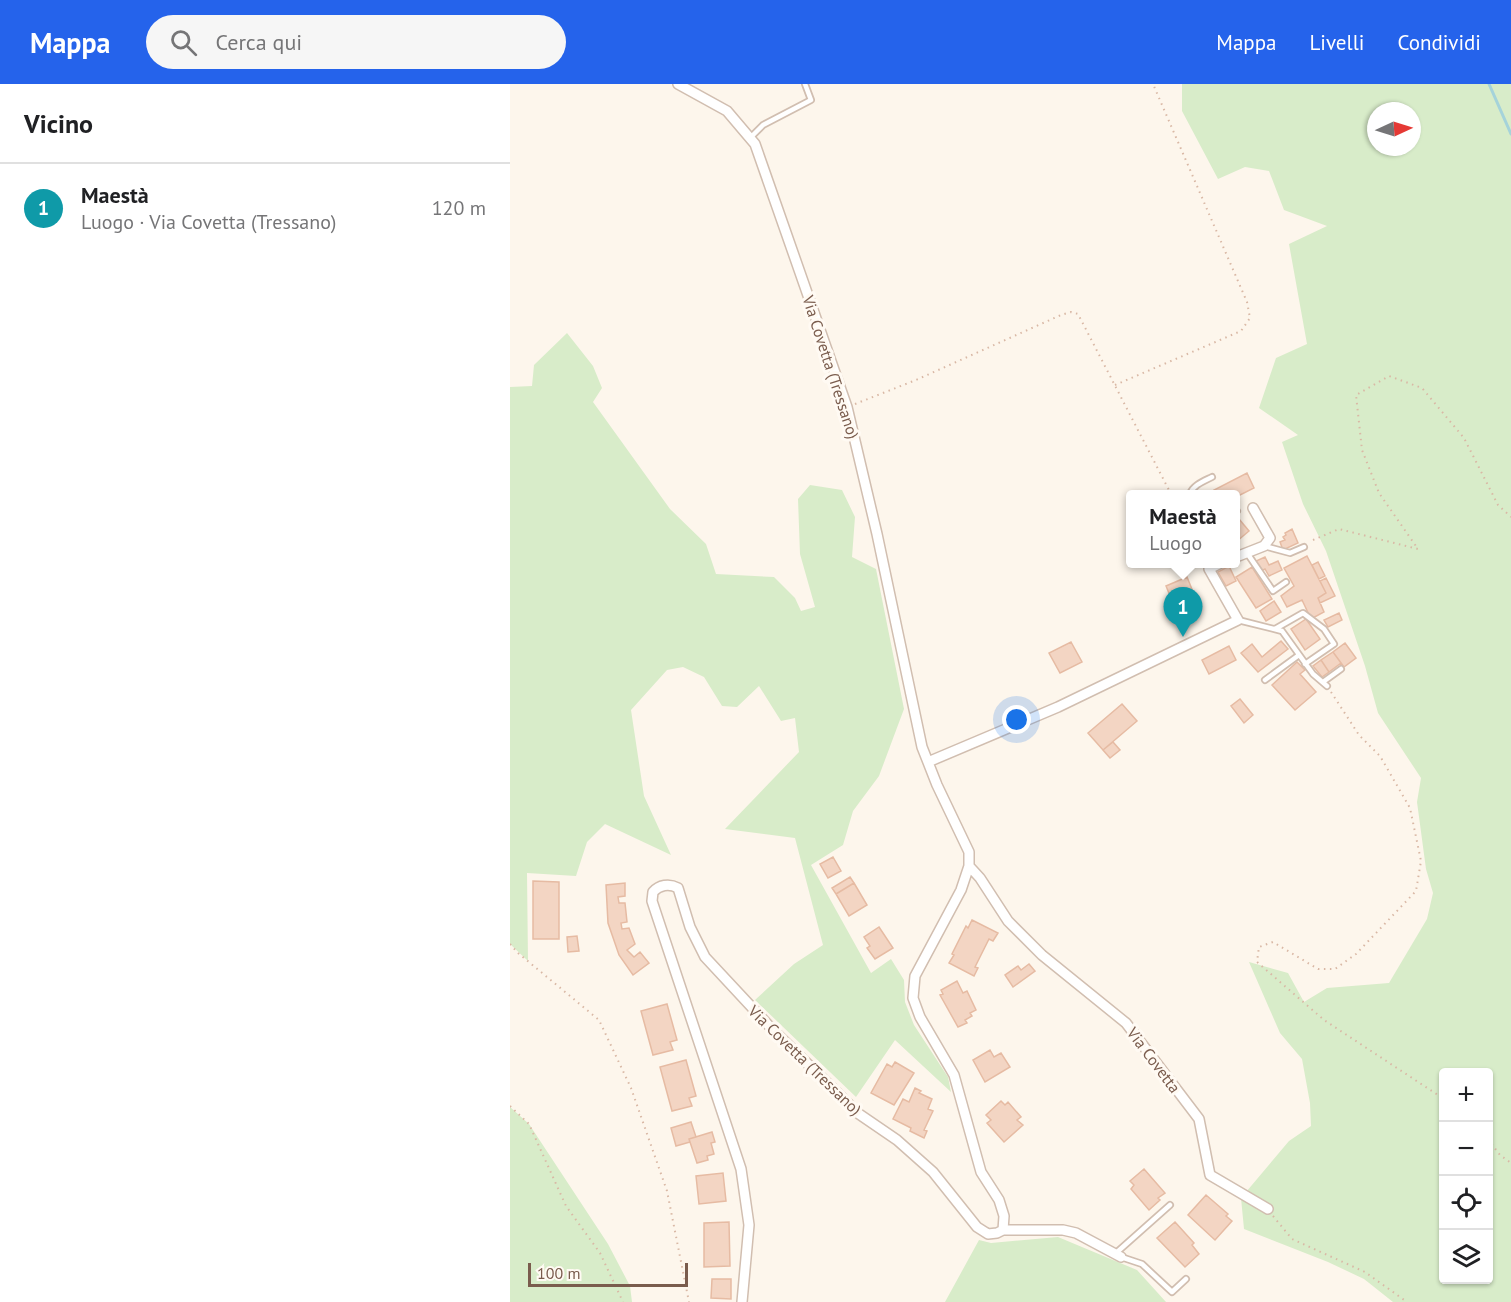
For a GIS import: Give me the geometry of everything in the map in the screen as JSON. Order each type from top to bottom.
[{"type":"street","name":"Via Covetta (Tressano)","points":[[678,84],[727,111],[755,144],[847,407],[877,534],[922,747],[937,785],[966,842],[969,866]]},
{"type":"street","points":[[1240,556],[1264,546],[1270,538],[1253,508]]},
{"type":"street","points":[[928,762],[1058,707],[1238,620],[1209,569],[1211,568]]},
{"type":"street","points":[[969,866],[961,890],[915,976],[913,998],[920,1017],[954,1074],[981,1172],[999,1200],[1004,1216],[1003,1230],[1063,1230],[1077,1233],[1118,1256]]},
{"type":"street","name":"Via Covetta","points":[[969,866],[980,878],[1008,921],[1042,955],[1126,1023],[1199,1119],[1210,1175],[1268,1209]]},
{"type":"street","name":"Via Covetta (Tressano)","points":[[742,1302],[749,1225],[741,1169],[652,902],[653,892],[668,885],[678,888],[690,927],[705,957],[772,1029],[859,1114],[897,1140],[933,1172],[977,1227],[988,1234],[1003,1230]]},
{"type":"lane","points":[[750,138],[763,125],[811,100],[805,84]]},
{"type":"lane","points":[[1192,490],[1212,477]]},
{"type":"lane","points":[[1264,546],[1290,554],[1304,547]]},
{"type":"lane","points":[[1247,553],[1273,591],[1286,582]]},
{"type":"lane","points":[[1275,629],[1303,613],[1309,620],[1324,629],[1334,644],[1305,664]]},
{"type":"lane","points":[[1238,620],[1282,631],[1313,674],[1325,684],[1341,669]]},
{"type":"lane","points":[[1265,680],[1299,655]]},
{"type":"lane","points":[[1170,1205],[1118,1256],[1142,1264],[1172,1292],[1186,1279]]},
{"type":"path","points":[[1115,385],[1241,331],[1250,318],[1247,303],[1153,84]]},
{"type":"path","points":[[847,407],[916,380],[1071,312],[1078,314],[1168,490]]},
{"type":"path","points":[[1312,540],[1339,529],[1418,549],[1379,493],[1362,450],[1356,395],[1389,376],[1422,388],[1464,438],[1498,505],[1511,517]]},
{"type":"path","points":[[1325,684],[1359,735],[1380,756],[1410,808],[1421,861],[1416,891],[1356,954],[1335,969],[1318,969],[1273,942],[1259,947],[1257,962],[1324,1020],[1439,1096]]},
{"type":"path","points":[[510,944],[599,1020],[630,1088],[668,1191],[689,1302]]},
{"type":"path","points":[[510,1106],[529,1124],[566,1206],[600,1253],[622,1302]]},
{"type":"path","points":[[1493,1146],[1500,1155],[1511,1163]]},
{"type":"path","points":[[1268,1209],[1292,1239],[1365,1272],[1407,1302]]},
{"type":"green space","points":[[1182,84],[1511,84],[1511,1302],[1393,1302],[1364,1279],[1328,1262],[1244,1229],[1241,1198],[1289,1141],[1311,1126],[1310,1103],[1302,1059],[1280,1033],[1249,962],[1288,973],[1304,1002],[1327,988],[1389,983],[1427,919],[1433,893],[1426,869],[1417,802],[1421,778],[1378,713],[1365,666],[1326,551],[1303,504],[1282,442],[1298,435],[1259,408],[1276,358],[1307,344],[1289,244],[1327,226],[1284,210],[1269,171],[1245,167],[1218,179],[1182,111]]},
{"type":"green space","points":[[567,333],[593,366],[602,388],[593,402],[670,509],[706,544],[716,574],[774,577],[795,598],[801,611],[815,607],[800,554],[798,499],[810,485],[842,490],[855,517],[852,557],[876,569],[904,709],[879,776],[853,811],[843,845],[811,865],[871,973],[891,959],[904,980],[905,1002],[914,1025],[948,1077],[951,1092],[895,1040],[856,1097],[755,1000],[794,964],[823,945],[795,838],[725,829],[799,752],[795,718],[781,721],[759,686],[737,707],[722,706],[704,677],[683,667],[667,670],[631,710],[644,796],[671,855],[605,824],[587,842],[576,876],[527,873],[528,961],[510,944],[510,387],[532,386],[534,365]]},
{"type":"green space","points":[[510,1107],[529,1124],[608,1244],[630,1286],[632,1302],[510,1302]]},
{"type":"green space","points":[[1058,1237],[1137,1270],[1166,1302],[945,1302],[979,1240],[991,1243]]},
{"type":"building","points":[[1247,473],[1254,488],[1240,495],[1240,490],[1214,490]]},
{"type":"building","points":[[1240,520],[1249,531],[1240,539]]},
{"type":"building","points":[[1292,529],[1298,543],[1283,550],[1280,542],[1285,540],[1283,537],[1285,533]]},
{"type":"building","points":[[1307,556],[1326,593],[1318,598],[1324,612],[1311,619],[1302,600],[1287,607],[1281,596],[1294,586],[1284,568]]},
{"type":"building","points":[[1265,557],[1269,565],[1278,561],[1282,570],[1269,576],[1265,569],[1261,571],[1256,561]]},
{"type":"building","points":[[1318,562],[1325,576],[1319,579],[1312,565]]},
{"type":"building","points":[[1252,567],[1272,599],[1256,608],[1236,577]]},
{"type":"building","points":[[1230,568],[1236,581],[1226,586],[1218,572]]},
{"type":"building","points":[[1187,577],[1196,599],[1175,608],[1166,586]]},
{"type":"building","points":[[1326,578],[1335,596],[1320,603],[1318,598],[1326,593],[1320,581]]},
{"type":"building","points":[[1274,601],[1281,612],[1266,621],[1260,611]]},
{"type":"building","points":[[1339,613],[1342,620],[1328,627],[1324,620]]},
{"type":"building","points":[[1306,619],[1320,639],[1305,650],[1291,629]]},
{"type":"building","points":[[1281,641],[1288,649],[1258,672],[1241,653],[1252,644],[1262,657]]},
{"type":"building","points":[[1071,642],[1082,662],[1060,673],[1049,653]]},
{"type":"building","points":[[1345,643],[1356,658],[1344,667],[1333,652]]},
{"type":"building","points":[[1229,646],[1236,660],[1209,674],[1202,660]]},
{"type":"building","points":[[1333,652],[1341,663],[1329,672],[1321,660]]},
{"type":"building","points":[[1321,660],[1329,672],[1322,677],[1313,666]]},
{"type":"building","points":[[1297,662],[1305,670],[1300,674],[1316,692],[1295,710],[1272,685]]},
{"type":"building","points":[[1240,699],[1253,715],[1244,723],[1231,706]]},
{"type":"building","points":[[1122,704],[1137,721],[1103,750],[1088,733]]},
{"type":"building","points":[[1113,742],[1120,750],[1110,758],[1103,750]]},
{"type":"building","points":[[833,857],[841,871],[828,878],[820,864]]},
{"type":"building","points":[[850,877],[854,883],[836,894],[832,888]]},
{"type":"building","points":[[533,881],[559,882],[559,939],[533,939]]},
{"type":"building","points":[[625,883],[625,896],[618,897],[619,903],[625,903],[627,922],[621,923],[622,929],[629,928],[635,944],[627,950],[634,957],[640,952],[649,963],[633,975],[619,955],[608,923],[606,885]]},
{"type":"building","points":[[854,883],[867,905],[849,916],[836,894]]},
{"type":"building","points":[[972,920],[998,933],[993,941],[989,939],[975,967],[978,968],[974,976],[949,963],[966,926],[968,928]]},
{"type":"building","points":[[879,927],[893,948],[875,959],[867,948],[870,946],[864,937]]},
{"type":"building","points":[[577,936],[579,951],[568,952],[567,937]]},
{"type":"building","points":[[1029,964],[1035,971],[1013,987],[1005,975],[1018,966],[1021,970]]},
{"type":"building","points":[[957,981],[963,993],[967,991],[976,1010],[970,1013],[972,1016],[965,1020],[967,1023],[958,1027],[940,995],[943,994],[941,990]]},
{"type":"building","points":[[667,1004],[677,1040],[670,1042],[673,1050],[653,1055],[641,1011]]},
{"type":"building","points":[[990,1050],[994,1057],[1001,1053],[1010,1067],[985,1082],[973,1060]]},
{"type":"building","points":[[686,1060],[696,1096],[689,1098],[692,1106],[672,1111],[660,1067]]},
{"type":"building","points":[[895,1062],[914,1073],[894,1105],[871,1093],[887,1064],[892,1067]]},
{"type":"building","points":[[915,1088],[921,1091],[919,1093],[932,1099],[928,1109],[933,1111],[924,1130],[927,1131],[924,1138],[893,1119],[903,1099],[909,1102]]},
{"type":"building","points":[[1001,1101],[1005,1105],[1008,1102],[1021,1117],[1017,1120],[1023,1125],[1004,1142],[987,1123],[991,1120],[986,1115]]},
{"type":"building","points":[[691,1122],[696,1137],[689,1139],[690,1142],[676,1146],[671,1128]]},
{"type":"building","points":[[712,1132],[715,1142],[711,1143],[714,1154],[707,1156],[708,1160],[697,1163],[689,1139]]},
{"type":"building","points":[[1144,1169],[1165,1193],[1149,1210],[1131,1189],[1134,1185],[1130,1181]]},
{"type":"building","points":[[723,1173],[726,1201],[699,1204],[696,1176]]},
{"type":"building","points":[[1206,1195],[1228,1214],[1226,1216],[1232,1221],[1215,1240],[1188,1215]]},
{"type":"building","points":[[729,1222],[730,1266],[704,1267],[704,1223]]},
{"type":"building","points":[[1175,1222],[1194,1243],[1192,1245],[1199,1254],[1185,1267],[1157,1238]]},
{"type":"building","points":[[712,1279],[731,1279],[731,1299],[711,1298]]},
{"type":"waterway","points":[[1489,84],[1511,134]]},
{"type":"place","name":"Maestà","points":[[1183,637]]}]
